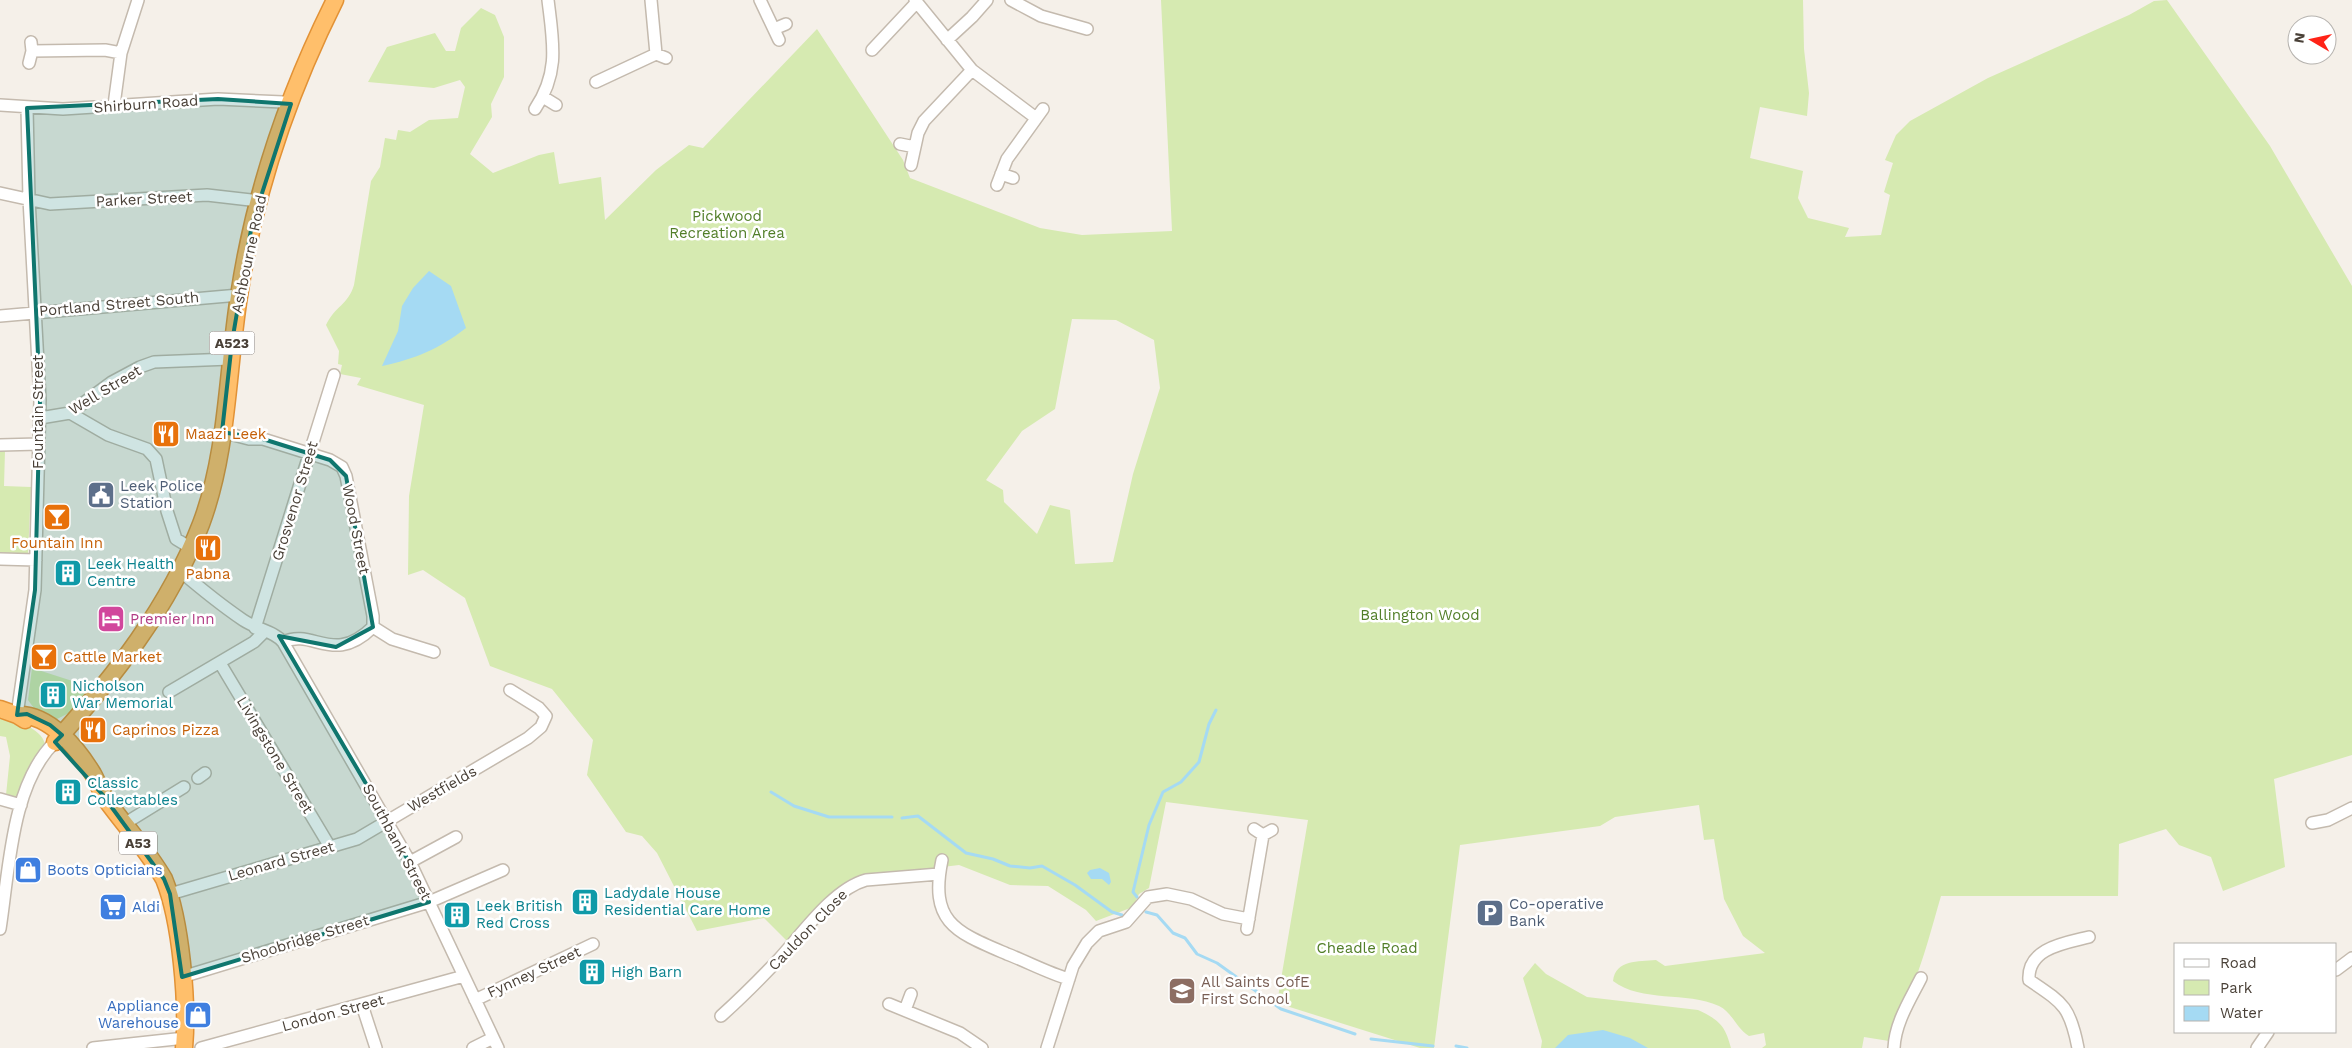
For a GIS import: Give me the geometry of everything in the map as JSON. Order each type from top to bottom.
[{"type":"highway","name":"Ashbourne Road","points":[[58,739],[103,688],[133,648],[191,548],[209,497],[222,432],[239,295],[259,201],[291,104],[335,0]]},
{"type":"highway","name":"A53","points":[[0,709],[18,715],[27,714],[50,725],[87,781],[102,794],[156,866],[170,894],[182,977],[185,1043]]},
{"type":"street","points":[[114,105],[121,53],[138,0]]},
{"type":"street","points":[[534,109],[543,97],[551,80],[554,53],[548,0]]},
{"type":"street","points":[[601,77],[661,56],[651,0]]},
{"type":"street","points":[[760,0],[776,35],[786,24]]},
{"type":"street","points":[[947,40],[987,0]]},
{"type":"street","points":[[1012,0],[1041,16],[1087,29]]},
{"type":"street","points":[[880,47],[916,1],[972,70],[1040,114],[1007,159],[999,179],[1013,178]]},
{"type":"street","points":[[1075,26],[1077,14]]},
{"type":"street","points":[[31,52],[105,50],[121,53]]},
{"type":"street","points":[[911,165],[914,147],[924,121],[972,70]]},
{"type":"street","points":[[543,97],[556,105]]},
{"type":"street","name":"Shirburn Road","points":[[0,105],[63,109],[218,99],[291,104]]},
{"type":"street","name":"Fountain Street","points":[[18,715],[32,618],[36,560],[40,418],[29,199],[27,108]]},
{"type":"street","points":[[900,144],[914,147]]},
{"type":"street","name":"Parker Street","points":[[0,193],[50,204],[207,195],[259,201]]},
{"type":"street","name":"Portland Street South","points":[[0,316],[239,295]]},
{"type":"street","name":"Well Street","points":[[40,418],[70,413],[112,382],[147,365],[173,361],[230,359]]},
{"type":"street","name":"Grosvenor Street","points":[[260,630],[334,375]]},
{"type":"street","points":[[70,413],[108,435],[147,450],[156,459],[167,511],[176,539],[191,548]]},
{"type":"street","name":"Wood Street","points":[[222,432],[249,439],[264,439],[337,463],[346,476],[373,616],[373,627]]},
{"type":"street","points":[[0,445],[39,444]]},
{"type":"street","points":[[0,559],[36,560]]},
{"type":"street","points":[[179,570],[219,603],[260,630],[277,636],[283,642],[295,638],[328,646],[343,646],[373,627],[392,639],[434,652]]},
{"type":"street","points":[[169,692],[254,642],[260,630]]},
{"type":"street","name":"Southbank Street","points":[[283,642],[410,862],[495,1043]]},
{"type":"street","name":"Livingstone Street","points":[[220,663],[330,847]]},
{"type":"street","name":"Westfields","points":[[388,821],[528,738],[541,727],[546,720],[546,716],[539,708],[510,690]]},
{"type":"street","points":[[0,929],[21,805],[38,763],[58,739]]},
{"type":"street","points":[[124,824],[184,787]]},
{"type":"street","points":[[0,799],[21,805]]},
{"type":"street","points":[[2312,823],[2328,820],[2352,808]]},
{"type":"street","name":"Leonard Street","points":[[170,894],[357,839],[388,821]]},
{"type":"street","points":[[1047,1048],[1073,966],[1087,943],[1099,931],[1126,922],[1148,897],[1158,894],[1191,899],[1248,924],[1263,831]]},
{"type":"street","points":[[410,862],[456,837]]},
{"type":"street","points":[[942,860],[938,893],[942,909],[956,929],[975,941],[1069,979]]},
{"type":"street","name":"Shoobridge Street","points":[[182,977],[429,902],[503,870]]},
{"type":"street","name":"Cauldon Close","points":[[722,1016],[755,985],[835,898],[856,883],[866,880],[939,874]]},
{"type":"street","points":[[2078,1048],[2070,1014],[2057,999],[2029,980],[2029,966],[2043,952],[2055,946],[2089,938]]},
{"type":"street","name":"Fynney Street","points":[[475,1000],[593,944]]},
{"type":"street","points":[[2337,969],[2352,958]]},
{"type":"street","name":"London Street","points":[[201,1048],[464,976]]},
{"type":"street","points":[[1894,1048],[1894,1036],[1898,1025],[1921,978]]},
{"type":"street","points":[[905,1010],[911,994]]},
{"type":"street","points":[[889,1004],[960,1033],[982,1048]]},
{"type":"street","points":[[362,1005],[376,1048]]},
{"type":"street","points":[[2257,1048],[2267,1033]]},
{"type":"street","points":[[94,1048],[185,1043]]},
{"type":"street","points":[[473,1048],[495,1043]]},
{"type":"highlighted area","points":[[218,99],[291,104],[252,224],[232,342],[222,432],[263,439],[330,460],[346,476],[373,627],[336,647],[279,636],[388,821],[429,902],[182,977],[170,894],[164,879],[102,794],[55,742],[62,735],[50,725],[27,714],[17,715],[35,590],[40,400],[27,108]]},
{"type":"green space","points":[[1161,0],[1803,0],[1804,49],[1809,93],[1807,116],[1760,107],[1750,158],[1803,171],[1798,198],[1808,218],[1849,228],[1845,237],[1881,235],[1890,195],[1884,192],[1893,163],[1885,160],[1896,135],[1910,121],[1988,78],[2129,15],[2154,1],[2167,0],[2270,146],[2352,286],[2352,755],[2274,779],[2285,867],[2223,891],[2211,857],[2179,845],[2166,829],[2119,844],[2118,896],[1941,896],[1916,977],[1889,1041],[1864,1037],[1862,1048],[1762,1048],[1766,1045],[1764,1033],[1749,1036],[1719,1006],[1693,999],[1637,992],[1613,981],[1618,969],[1629,963],[1656,960],[1665,966],[1765,953],[1743,936],[1724,899],[1714,839],[1704,840],[1699,805],[1615,817],[1600,826],[1460,845],[1434,1048],[1420,1048],[1277,1003],[1308,820],[1166,802],[1149,888],[1139,894],[1133,907],[1096,921],[1086,910],[1048,886],[1010,885],[959,865],[852,878],[828,897],[788,942],[764,918],[697,931],[657,853],[642,836],[626,832],[587,775],[593,740],[552,689],[490,666],[465,598],[423,570],[408,575],[409,496],[424,405],[357,385],[361,378],[340,374],[342,365],[338,364],[339,351],[326,325],[348,297],[354,285],[371,181],[380,167],[385,138],[396,140],[398,130],[410,132],[429,120],[458,118],[465,87],[460,80],[434,88],[368,82],[387,47],[435,33],[446,51],[455,51],[461,28],[481,8],[495,15],[504,37],[504,77],[491,104],[492,117],[470,154],[493,173],[539,155],[554,152],[559,184],[601,177],[605,220],[656,170],[689,145],[703,148],[817,29],[903,160],[910,178],[1040,228],[1082,235],[1172,231]],"holes":[[[1072,319],[1116,320],[1154,340],[1160,388],[1133,474],[1113,562],[1075,564],[1070,510],[1050,505],[1037,534],[1004,502],[1003,490],[986,480],[1022,431],[1055,409]]]},
{"type":"green space","points":[[0,451],[5,451],[4,486],[31,487],[28,555],[0,555]]},
{"type":"green space","points":[[32,668],[91,687],[71,712],[57,719],[36,711],[28,700]]},
{"type":"green space","points":[[0,715],[33,729],[45,744],[37,754],[20,800],[6,795],[10,756],[6,737],[0,736]]},
{"type":"green space","points":[[1535,963],[1546,974],[1587,997],[1698,1010],[1720,1024],[1731,1048],[1541,1048],[1542,1041],[1523,978]]},
{"type":"water","points":[[429,271],[451,286],[466,328],[446,342],[426,352],[382,366],[398,331],[402,306],[413,288]]},
{"type":"water","points":[[1100,868],[1109,873],[1111,882],[1109,885],[1102,879],[1091,879],[1087,873],[1090,870]]},
{"type":"water","points":[[1603,1030],[1630,1038],[1648,1048],[1555,1048],[1568,1035]]},
{"type":"waterway","points":[[1137,897],[1133,892],[1149,825],[1163,792],[1181,782],[1199,762],[1209,724],[1216,710]]},
{"type":"waterway","points":[[771,792],[794,806],[829,817],[892,817]]},
{"type":"waterway","points":[[902,818],[918,816],[966,853],[993,859],[1010,866],[1030,868],[1042,866],[1075,885],[1112,912],[1122,915]]},
{"type":"waterway","points":[[1146,912],[1157,915],[1173,933],[1185,938],[1197,954],[1217,963],[1281,1009],[1355,1034]]},
{"type":"waterway","points":[[1371,1039],[1433,1046]]},
{"type":"waterway","points":[[1456,1046],[1467,1048]]},
{"type":"place","name":"Maazi Leek","points":[[166,434]]},
{"type":"place","name":"Leek Police Station","points":[[101,495]]},
{"type":"place","name":"Fountain Inn","points":[[57,517]]},
{"type":"place","name":"Pabna","points":[[208,548]]},
{"type":"place","name":"Leek Health Centre","points":[[68,573]]},
{"type":"place","name":"Premier Inn","points":[[111,619]]},
{"type":"place","name":"Cattle Market","points":[[44,657]]},
{"type":"place","name":"Nicholson War Memorial","points":[[53,695]]},
{"type":"place","name":"Caprinos Pizza","points":[[93,730]]},
{"type":"place","name":"Classic Collectables","points":[[68,792]]},
{"type":"place","name":"Boots Opticians","points":[[28,870]]},
{"type":"place","name":"Ladydale House Residential Care Home","points":[[585,902]]},
{"type":"place","name":"Aldi","points":[[113,907]]},
{"type":"place","name":"Co-operative Bank","points":[[1490,913]]},
{"type":"place","name":"Leek British Red Cross","points":[[457,915]]},
{"type":"place","name":"High Barn","points":[[592,972]]},
{"type":"place","name":"All Saints CofE First School","points":[[1182,991]]},
{"type":"place","name":"Appliance Warehouse","points":[[198,1015]]},
{"type":"park label","name":"Pickwood Recreation Area","points":[[727,224]]},
{"type":"park label","name":"Ballington Wood","points":[[1420,615]]},
{"type":"park label","name":"Cheadle Road","points":[[1367,948]]}]
